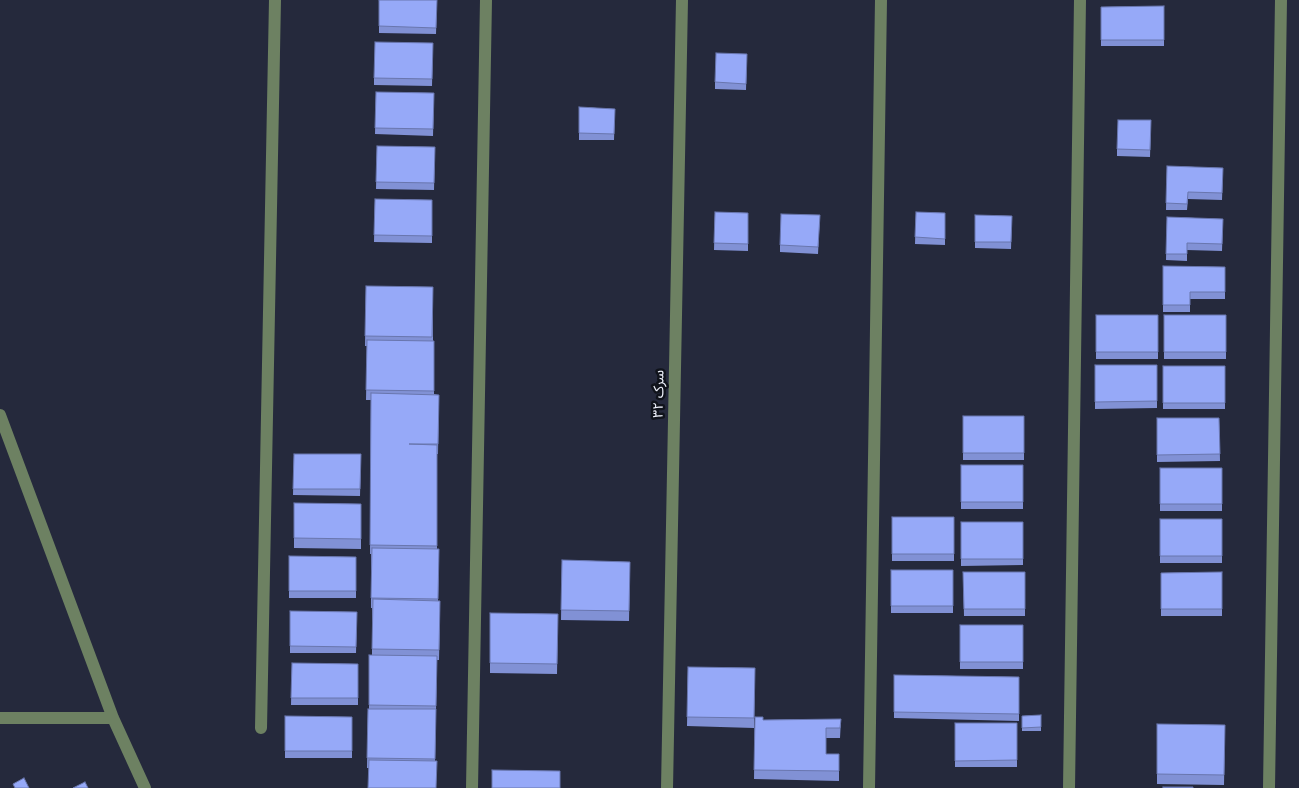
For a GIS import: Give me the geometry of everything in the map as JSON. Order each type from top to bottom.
[{"type":"street","points":[[261,728],[276,0]]},
{"type":"street","points":[[472,788],[486,0]]},
{"type":"street","name":"سرک ۳۲","points":[[667,788],[682,0]]},
{"type":"street","points":[[869,788],[880,0]]},
{"type":"street","points":[[1069,788],[1080,0]]},
{"type":"street","points":[[1269,788],[1281,0]]},
{"type":"street","points":[[0,415],[113,718],[145,788]]},
{"type":"street","points":[[0,718],[113,718]]},
{"type":"building","points":[[379,0],[437,0],[436,28],[379,26]]},
{"type":"building","points":[[1164,6],[1164,40],[1101,40],[1101,7]]},
{"type":"building","points":[[375,42],[433,43],[432,79],[374,78]]},
{"type":"building","points":[[716,53],[747,54],[746,84],[715,82]]},
{"type":"building","points":[[376,92],[434,93],[433,129],[375,128]]},
{"type":"building","points":[[579,107],[615,109],[614,134],[579,133]]},
{"type":"building","points":[[1118,120],[1151,120],[1150,150],[1117,149]]},
{"type":"building","points":[[377,146],[435,147],[434,183],[376,182]]},
{"type":"building","points":[[1167,166],[1223,168],[1222,193],[1188,192],[1187,204],[1166,203]]},
{"type":"building","points":[[375,199],[432,200],[432,236],[374,235]]},
{"type":"building","points":[[715,212],[748,213],[748,244],[714,243]]},
{"type":"building","points":[[916,212],[945,213],[945,239],[915,237]]},
{"type":"building","points":[[781,214],[820,215],[818,247],[780,245]]},
{"type":"building","points":[[975,215],[1012,216],[1011,242],[975,242]]},
{"type":"building","points":[[1167,217],[1223,219],[1222,244],[1187,243],[1187,254],[1166,254]]},
{"type":"building","points":[[1163,266],[1225,267],[1225,292],[1190,292],[1190,305],[1163,305]]},
{"type":"building","points":[[366,286],[433,287],[432,337],[365,336]]},
{"type":"building","points":[[1096,315],[1158,315],[1158,352],[1096,352]]},
{"type":"building","points":[[1164,315],[1226,315],[1226,352],[1164,352]]},
{"type":"building","points":[[367,340],[434,341],[434,391],[366,390]]},
{"type":"building","points":[[1095,365],[1157,365],[1157,401],[1095,402]]},
{"type":"building","points":[[1163,366],[1225,366],[1225,403],[1163,403]]},
{"type":"building","points":[[371,393],[439,395],[438,444],[409,444],[437,445],[437,546],[370,545]]},
{"type":"building","points":[[963,416],[1024,416],[1024,453],[963,453]]},
{"type":"building","points":[[1157,418],[1219,418],[1220,454],[1157,455]]},
{"type":"building","points":[[294,454],[361,454],[360,489],[293,489]]},
{"type":"building","points":[[961,465],[1023,465],[1023,502],[961,502]]},
{"type":"building","points":[[1160,468],[1222,468],[1222,504],[1160,504]]},
{"type":"building","points":[[294,503],[361,504],[361,539],[294,538]]},
{"type":"building","points":[[892,517],[954,517],[954,554],[892,554]]},
{"type":"building","points":[[1160,519],[1222,519],[1222,556],[1160,556]]},
{"type":"building","points":[[961,522],[1023,522],[1023,559],[961,559]]},
{"type":"building","points":[[372,548],[439,549],[438,599],[371,598]]},
{"type":"building","points":[[289,556],[356,557],[356,591],[289,591]]},
{"type":"building","points":[[562,560],[630,562],[629,611],[561,610]]},
{"type":"building","points":[[891,570],[953,570],[953,606],[891,606]]},
{"type":"building","points":[[963,572],[1025,572],[1025,609],[964,609]]},
{"type":"building","points":[[1222,572],[1222,609],[1161,609],[1161,573]]},
{"type":"building","points":[[373,599],[440,601],[439,650],[372,649]]},
{"type":"building","points":[[290,611],[357,612],[356,647],[290,646]]},
{"type":"building","points":[[490,613],[558,614],[557,664],[490,663]]},
{"type":"building","points":[[960,625],[1023,625],[1023,662],[960,662]]},
{"type":"building","points":[[369,655],[437,656],[436,706],[369,705]]},
{"type":"building","points":[[292,663],[358,664],[358,698],[291,698]]},
{"type":"building","points":[[688,667],[755,668],[754,718],[687,717]]},
{"type":"building","points":[[894,675],[1019,677],[1019,714],[894,712]]},
{"type":"building","points":[[368,709],[436,709],[435,759],[367,758]]},
{"type":"building","points":[[1041,715],[1041,727],[1022,728],[1022,716]]},
{"type":"building","points":[[285,716],[352,717],[352,751],[285,751]]},
{"type":"building","points":[[755,717],[763,717],[763,720],[841,719],[840,728],[826,728],[826,754],[839,754],[839,771],[754,770]]},
{"type":"building","points":[[955,723],[1017,723],[1017,760],[955,761]]},
{"type":"building","points":[[1157,724],[1225,725],[1224,775],[1157,774]]},
{"type":"building","points":[[369,760],[437,761],[436,788],[368,788]]},
{"type":"building","points":[[492,770],[560,771],[560,788],[492,788]]},
{"type":"building","points":[[24,778],[29,788],[15,788],[13,784]]},
{"type":"building","points":[[85,782],[88,788],[73,788]]},
{"type":"building","points":[[1193,787],[1193,788],[1163,788]]}]
